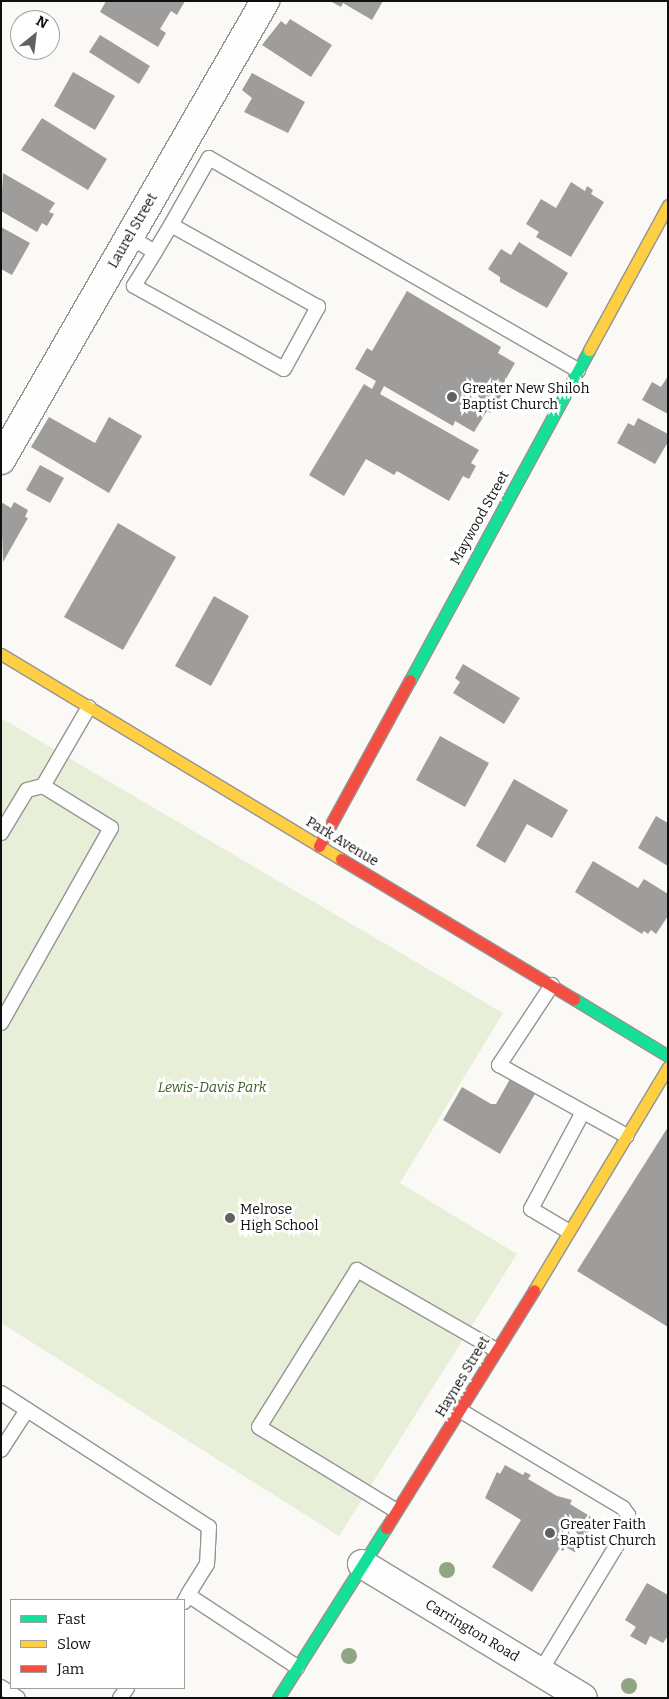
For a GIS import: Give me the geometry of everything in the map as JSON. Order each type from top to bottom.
[{"type":"street","name":"Laurel Street","points":[[1,460],[265,1]]},
{"type":"street","name":"Maywood Street","points":[[319,846],[668,205]]},
{"type":"street","name":"Park Avenue","points":[[1,654],[668,1056]]},
{"type":"street","name":"Haynes Street","points":[[278,1698],[395,1510],[461,1411],[668,1067]]},
{"type":"street","name":"Carrington Road","points":[[362,1564],[583,1698]]},
{"type":"lane","points":[[171,225],[318,306],[284,369],[134,286],[210,158],[578,370]]},
{"type":"lane","points":[[130,237],[155,252]]},
{"type":"lane","points":[[43,786],[89,707]]},
{"type":"lane","points":[[1,833],[27,790],[43,786],[111,828],[1,1023]]},
{"type":"lane","points":[[552,985],[499,1065],[627,1136]]},
{"type":"lane","points":[[568,1231],[531,1209],[583,1112]]},
{"type":"lane","points":[[395,1510],[259,1426],[357,1270],[496,1350]]},
{"type":"lane","points":[[1,1393],[208,1527],[207,1564],[186,1598],[297,1667]]},
{"type":"lane","points":[[1,1450],[27,1410]]},
{"type":"lane","points":[[461,1411],[623,1508],[628,1515],[629,1525],[540,1672]]},
{"type":"lane","points":[[1,1686],[18,1698]]},
{"type":"green space","name":"Lewis-Davis Park","points":[[1,718],[503,1013],[400,1183],[517,1254],[339,1536],[1,1323]]},
{"type":"building","points":[[106,1],[185,1],[177,15],[171,11],[160,29],[166,33],[158,47],[100,12]]},
{"type":"building","points":[[330,1],[383,1],[372,20],[343,3],[341,7]]},
{"type":"building","points":[[290,19],[332,45],[311,77],[262,45],[281,21],[286,25]]},
{"type":"building","points":[[100,35],[150,66],[139,84],[89,52]]},
{"type":"building","points":[[73,72],[115,96],[95,130],[54,106]]},
{"type":"building","points":[[252,73],[305,102],[288,133],[244,112],[252,98],[242,90]]},
{"type":"building","points":[[42,118],[107,159],[88,190],[21,150]]},
{"type":"building","points":[[3,173],[55,203],[49,212],[54,214],[47,226],[42,223],[37,232],[1,211]]},
{"type":"building","points":[[571,182],[585,191],[587,186],[593,190],[591,194],[604,202],[571,257],[536,237],[539,232],[526,224],[541,199],[556,208]]},
{"type":"building","points":[[1,227],[30,243],[12,275],[1,269]]},
{"type":"building","points":[[519,242],[568,273],[547,308],[500,282],[500,277],[488,269],[501,249],[511,255]]},
{"type":"building","name":"Greater New Shiloh Baptist Church","points":[[407,291],[501,347],[498,353],[515,363],[503,384],[507,386],[491,413],[487,411],[474,432],[455,421],[453,426],[384,386],[380,394],[479,450],[471,463],[476,466],[469,479],[463,476],[449,501],[397,471],[394,475],[366,459],[344,496],[309,475],[364,384],[372,389],[376,381],[355,369],[367,348],[372,351]]},
{"type":"building","points":[[668,376],[668,414],[642,400],[652,382],[661,387]]},
{"type":"building","points":[[49,417],[95,443],[109,417],[142,436],[109,493],[31,447]]},
{"type":"building","points":[[638,418],[668,434],[668,442],[655,464],[617,443],[628,423],[634,426]]},
{"type":"building","points":[[40,465],[64,478],[50,503],[26,490]]},
{"type":"building","points":[[1,502],[11,508],[14,502],[28,510],[25,517],[28,518],[3,562]]},
{"type":"building","points":[[118,523],[176,557],[123,650],[64,617]]},
{"type":"building","points":[[214,596],[249,616],[211,686],[175,666]]},
{"type":"building","points":[[463,664],[520,698],[504,724],[453,693],[460,682],[455,678]]},
{"type":"building","points":[[440,736],[489,763],[465,807],[416,780]]},
{"type":"building","points":[[514,779],[568,810],[552,838],[527,824],[505,863],[476,846]]},
{"type":"building","points":[[656,816],[668,823],[668,866],[638,848]]},
{"type":"building","points":[[593,861],[638,888],[644,879],[668,894],[668,916],[656,934],[651,930],[648,934],[644,931],[642,934],[575,892]]},
{"type":"building","points":[[510,1079],[535,1094],[500,1154],[443,1120],[462,1087],[491,1104],[496,1104]]},
{"type":"building","points":[[668,1127],[668,1327],[577,1271]]},
{"type":"building","name":"Greater Faith Baptist Church","points":[[505,1465],[523,1475],[525,1472],[531,1475],[528,1479],[557,1496],[572,1500],[570,1504],[596,1520],[576,1553],[566,1547],[563,1551],[559,1549],[532,1592],[492,1567],[521,1520],[485,1498],[497,1472],[500,1474]]},
{"type":"building","points":[[647,1583],[668,1595],[668,1636],[663,1643],[650,1636],[646,1645],[630,1636],[636,1627],[625,1620]]},
{"type":"traffic: fast","points":[[410,680],[589,350]]},
{"type":"traffic: fast","points":[[574,999],[668,1056]]},
{"type":"traffic: fast","points":[[278,1698],[386,1528]]},
{"type":"traffic: slow","points":[[589,350],[668,205]]},
{"type":"traffic: slow","points":[[1,654],[341,859]]},
{"type":"traffic: slow","points":[[534,1290],[668,1067]]},
{"type":"traffic: jam","points":[[319,846],[410,680]]},
{"type":"traffic: jam","points":[[341,859],[574,999]]},
{"type":"traffic: jam","points":[[386,1528],[534,1290]]},
{"type":"place","name":"Greater New Shiloh Baptist Church","points":[[452,397]]},
{"type":"place","name":"Melrose High School","points":[[230,1218]]},
{"type":"place","name":"Greater Faith Baptist Church","points":[[550,1533]]}]
